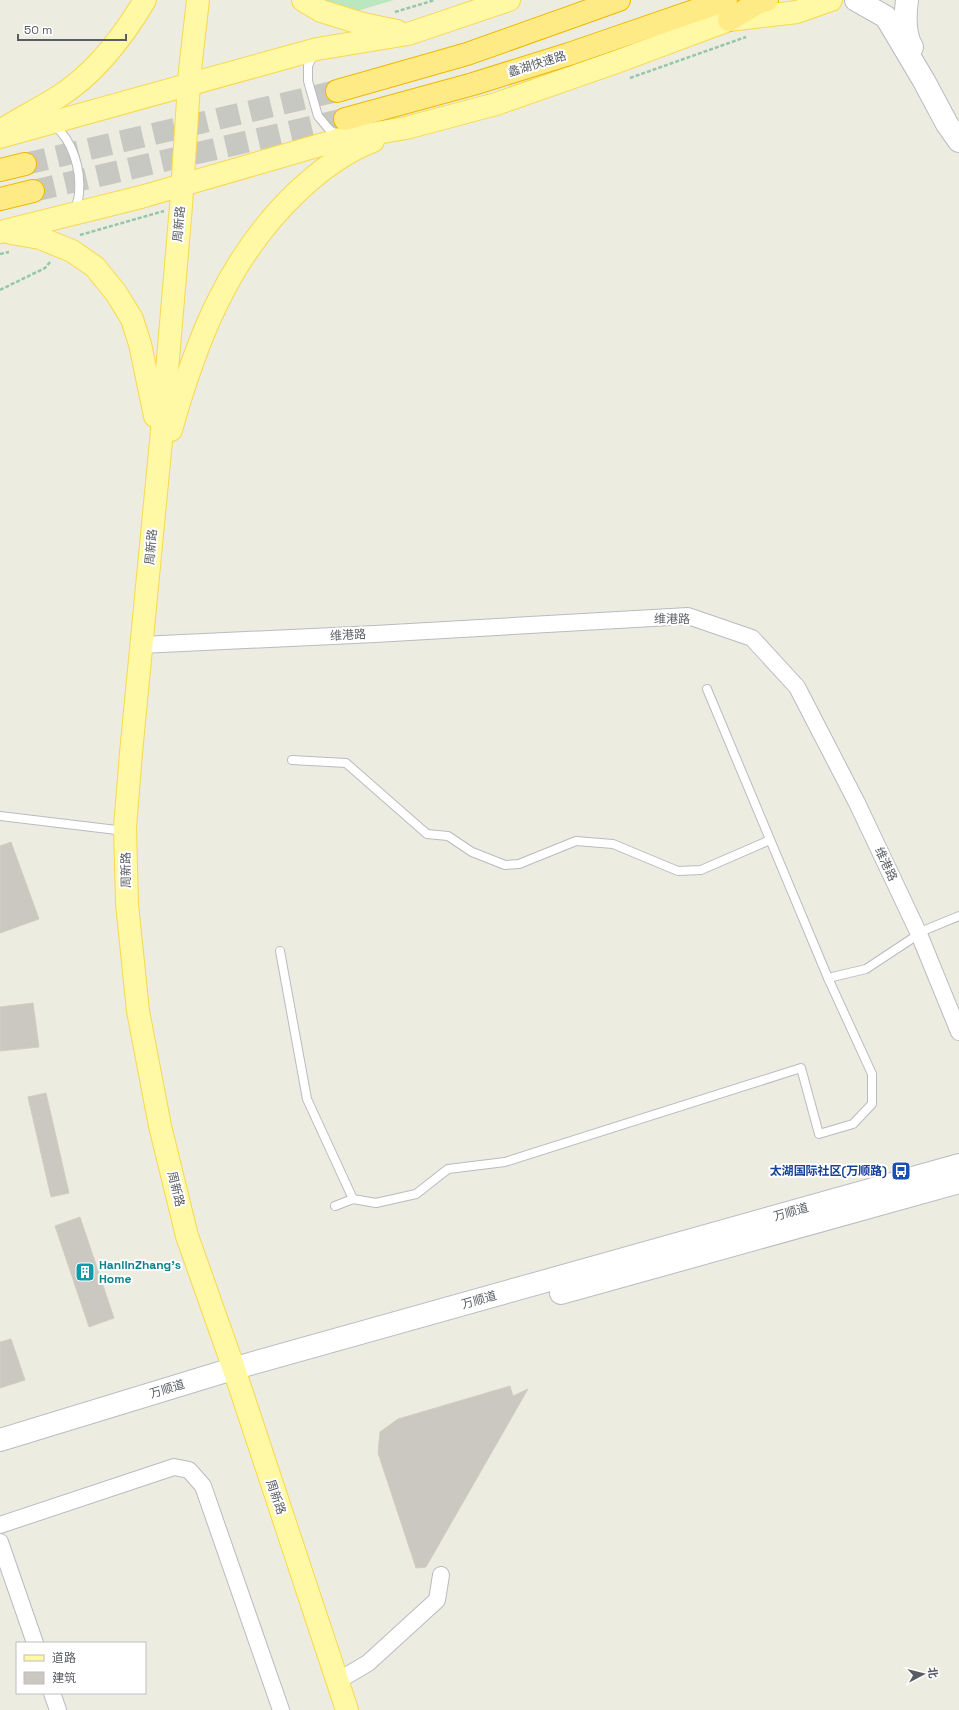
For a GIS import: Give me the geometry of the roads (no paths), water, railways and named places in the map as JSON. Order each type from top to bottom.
[{"type":"highway","points":[[338,91],[467,54],[619,0]]},
{"type":"highway","name":"蠡湖快速路","points":[[343,129],[473,84],[569,54],[767,0]]},
{"type":"highway","points":[[0,170],[25,164]]},
{"type":"highway","points":[[0,199],[33,191]]},
{"type":"main road","points":[[0,131],[59,97],[89,73],[120,38],[145,0]]},
{"type":"main road","name":"周新路","points":[[198,0],[186,184],[165,440],[126,831],[127,904],[138,1011],[160,1126],[187,1236],[238,1375],[341,1679],[353,1710]]},
{"type":"main road","name":"周新路","points":[[192,84],[204,0]]},
{"type":"main road","points":[[303,0],[321,11],[363,24],[408,34]]},
{"type":"main road","points":[[0,137],[317,49],[408,34],[508,0]]},
{"type":"main road","points":[[165,440],[201,339],[217,302],[234,270],[254,238],[281,207],[332,163],[359,146],[406,128],[496,104],[619,61],[727,10],[797,12],[831,0]]},
{"type":"main road","points":[[2,232],[186,184],[343,129],[406,128]]},
{"type":"main road","points":[[2,232],[40,238],[72,251],[95,267],[116,293],[132,319],[165,440]]},
{"type":"main road","name":"周新路","points":[[145,642],[133,834],[135,901],[145,1012],[194,1234],[238,1375],[348,1710]]},
{"type":"street","points":[[856,0],[886,18],[924,81],[946,124],[959,141]]},
{"type":"street","points":[[907,0],[905,14],[909,42],[959,130]]},
{"type":"street","name":"维港路","points":[[145,642],[688,616],[752,638],[797,687],[922,932],[959,1015]]},
{"type":"street","name":"维港路","points":[[922,932],[959,1032]]},
{"type":"street","name":"万顺道","points":[[0,1455],[238,1375],[959,1165]]},
{"type":"street","name":"万顺道","points":[[0,1440],[959,1182]]},
{"type":"street","points":[[0,1525],[174,1467],[189,1470],[203,1486],[281,1710]]},
{"type":"street","points":[[0,1542],[35,1642]]},
{"type":"street","points":[[341,1679],[368,1663],[437,1600],[441,1575]]},
{"type":"street","points":[[52,1694],[58,1710]]},
{"type":"lane","points":[[317,49],[308,66],[308,81],[318,116],[328,128],[343,129]]},
{"type":"lane","points":[[51,123],[62,132],[70,144],[80,175],[80,194],[74,214]]},
{"type":"lane","points":[[334,1206],[353,1199],[376,1202],[416,1194],[448,1169],[505,1162],[801,1068],[819,1134],[853,1124],[872,1104],[872,1074],[828,978],[707,689]]},
{"type":"lane","points":[[292,760],[346,763],[427,834],[448,836],[472,852],[505,865],[519,864],[576,841],[613,844],[678,871],[701,870],[770,840]]},
{"type":"lane","points":[[0,816],[126,831]]},
{"type":"lane","points":[[828,978],[866,969],[922,932],[959,916]]},
{"type":"lane","points":[[280,951],[307,1099],[353,1199]]},
{"type":"tunnel","points":[[25,164],[337,91]]},
{"type":"tunnel","points":[[33,191],[345,119]]},
{"type":"place","name":"太湖国际社区(万顺路)","points":[[901,1171]]},
{"type":"place","name":"HanlinZhang's Home","points":[[85,1272]]}]
